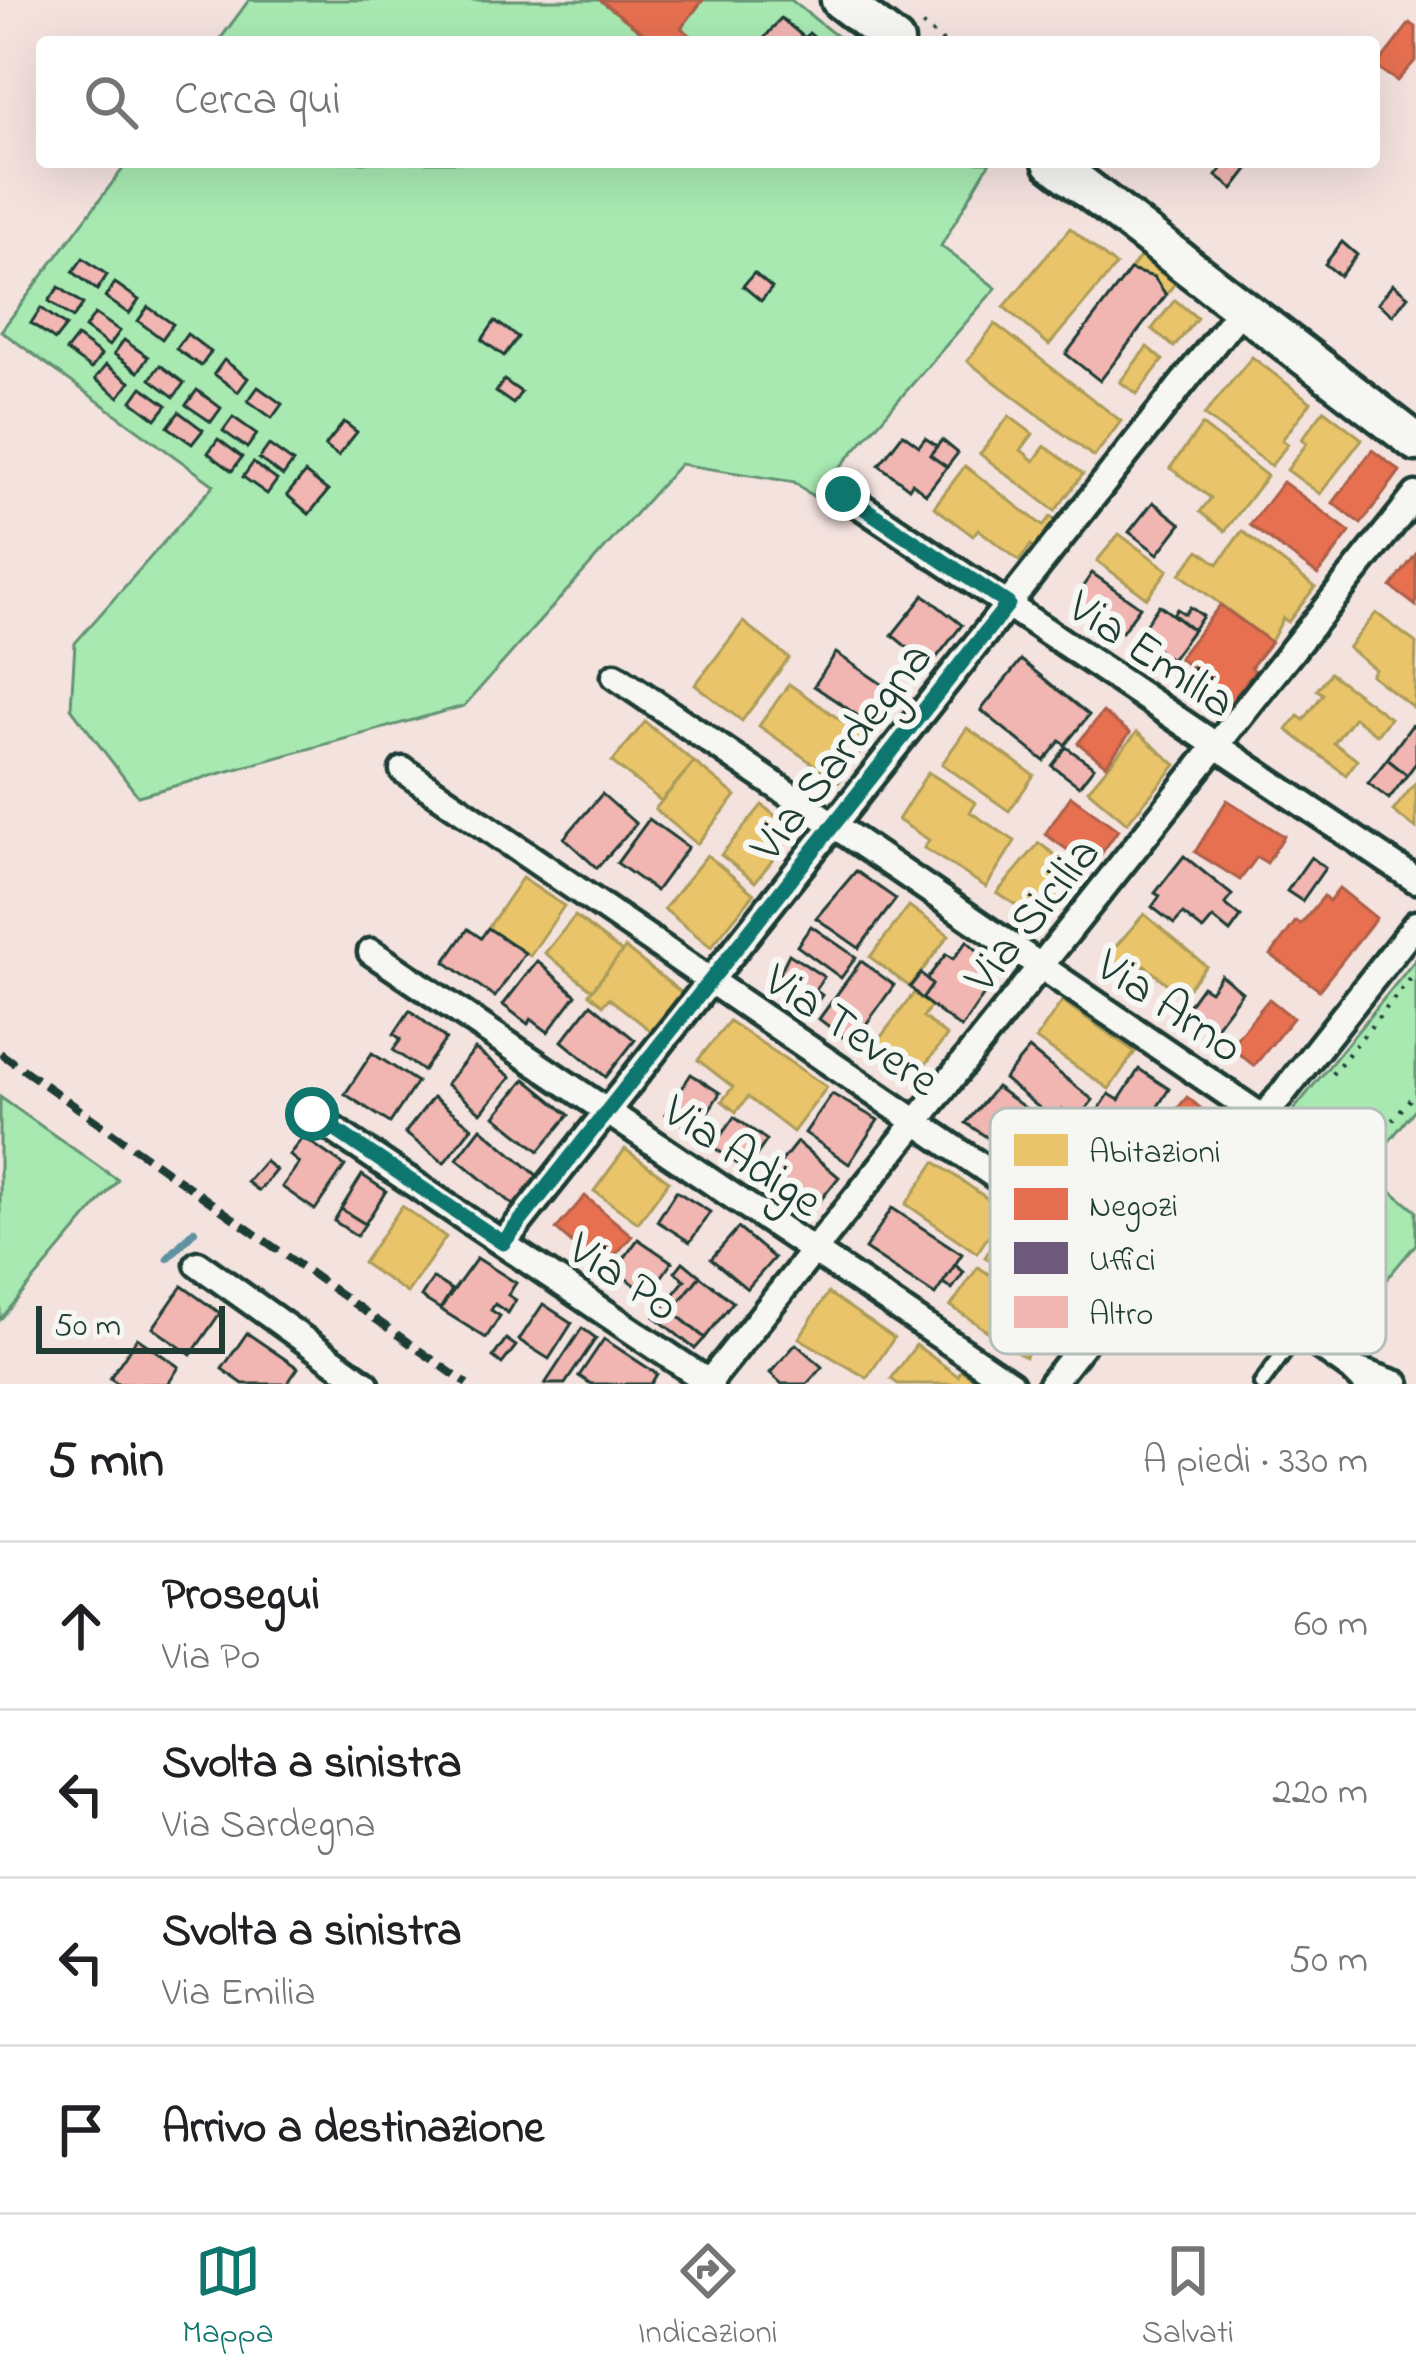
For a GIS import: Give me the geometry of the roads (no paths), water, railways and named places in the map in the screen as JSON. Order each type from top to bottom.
[{"type":"street","points":[[840,0],[887,36]]},
{"type":"street","points":[[1060,168],[1416,442]]},
{"type":"street","name":"Via Sardegna","points":[[503,1243],[1242,308]]},
{"type":"street","name":"Via Emilia","points":[[843,494],[1416,880]]},
{"type":"street","name":"Via Sicilia","points":[[710,1383],[1416,495]]},
{"type":"street","name":"Via Arno","points":[[615,676],[1247,1108]]},
{"type":"street","name":"Via Tevere","points":[[403,770],[990,1168]]},
{"type":"street","points":[[1270,1108],[1416,924]]},
{"type":"street","name":"Via Adige","points":[[371,952],[1011,1384]]},
{"type":"street","name":"Via Po","points":[[312,1114],[710,1383]]},
{"type":"street","points":[[198,1264],[366,1384]]},
{"type":"street","points":[[1051,1384],[1075,1354]]},
{"type":"street","points":[[1330,1354],[1360,1376],[1397,1384]]},
{"type":"lane","points":[[1261,1384],[1283,1354]]},
{"type":"waterway","points":[[168,1258],[194,1231]]},
{"type":"railway","points":[[0,1053],[467,1384]]}]
